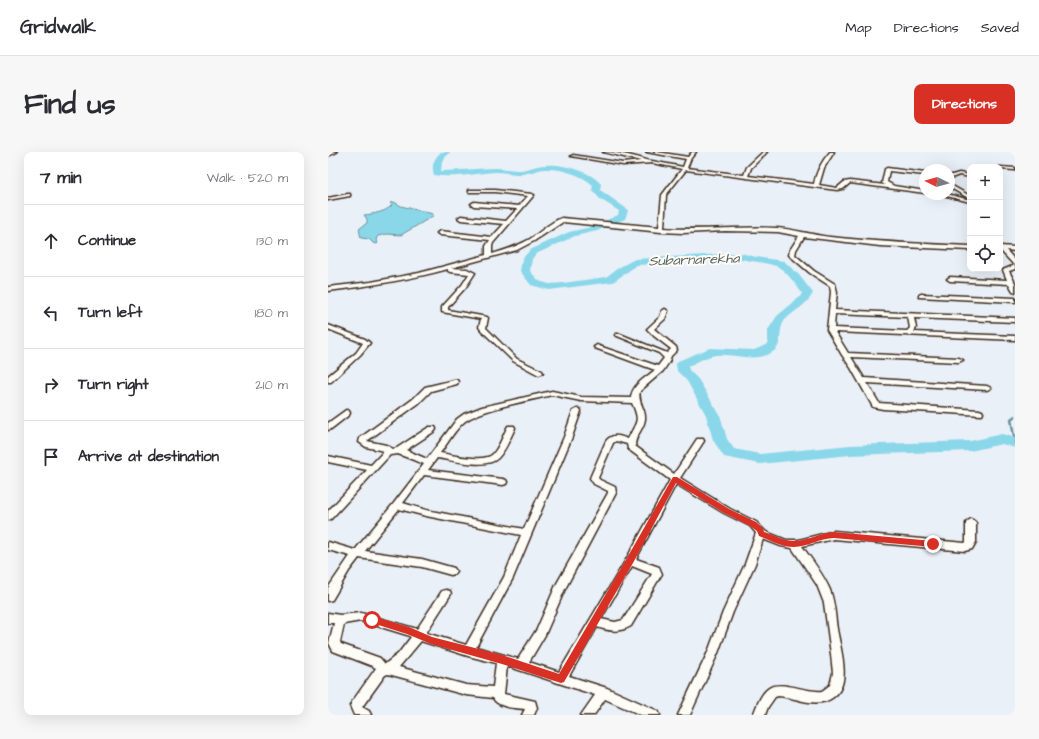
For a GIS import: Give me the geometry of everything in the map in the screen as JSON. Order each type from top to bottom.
[{"type":"street","points":[[328,155],[335,152]]},
{"type":"street","points":[[577,152],[572,156],[623,164],[647,162],[840,189],[846,183],[850,182],[899,190],[919,192]]},
{"type":"street","points":[[605,152],[636,158],[647,162]]},
{"type":"street","points":[[648,152],[688,158]]},
{"type":"street","points":[[661,230],[664,195],[685,168],[688,158],[694,152]]},
{"type":"street","points":[[746,176],[749,168],[766,152]]},
{"type":"street","points":[[816,186],[817,180],[827,158],[832,152]]},
{"type":"street","points":[[1003,168],[1015,169]]},
{"type":"street","points":[[899,190],[884,182],[887,169],[919,173]]},
{"type":"street","points":[[955,176],[959,174],[967,175]]},
{"type":"street","points":[[955,189],[967,197]]},
{"type":"street","points":[[471,191],[532,194],[489,246],[489,256]]},
{"type":"street","points":[[328,199],[348,195]]},
{"type":"street","points":[[955,196],[967,198]]},
{"type":"street","points":[[474,204],[521,208]]},
{"type":"street","points":[[461,218],[508,223]]},
{"type":"street","points":[[328,289],[391,280],[441,270],[520,247],[558,222],[568,220],[661,230],[778,230],[802,235],[892,245],[967,248]]},
{"type":"street","points":[[440,233],[494,239]]},
{"type":"street","points":[[802,235],[793,250],[792,255],[812,272],[832,285],[834,292],[830,330],[877,406],[978,413]]},
{"type":"street","points":[[1003,248],[1015,249]]},
{"type":"street","points":[[1003,250],[1015,263]]},
{"type":"street","points":[[1015,268],[1006,270],[1015,290]]},
{"type":"street","points":[[441,270],[467,271],[472,273],[464,286],[445,307],[444,311],[484,318],[483,329],[515,360],[539,373]]},
{"type":"street","points":[[950,279],[1011,282]]},
{"type":"street","points":[[921,296],[1015,300]]},
{"type":"street","points":[[665,311],[663,318],[650,329],[674,348],[674,350],[667,356],[660,369],[636,390],[634,401],[641,414],[641,421],[631,442],[633,448],[675,479],[721,508],[753,524],[760,530],[761,534],[777,541],[795,544],[824,535],[834,535],[965,547],[969,546],[971,542],[971,523]]},
{"type":"street","points":[[832,312],[1015,320]]},
{"type":"street","points":[[908,334],[914,326],[912,316]]},
{"type":"street","points":[[328,327],[366,342],[358,354],[328,380]]},
{"type":"street","points":[[830,330],[1015,338]]},
{"type":"street","points":[[618,335],[667,356]]},
{"type":"street","points":[[596,347],[660,369]]},
{"type":"street","points":[[845,354],[959,360]]},
{"type":"street","points":[[862,380],[987,388]]},
{"type":"street","points":[[454,382],[428,389],[416,401],[363,442],[365,444],[383,446],[394,451],[431,458],[478,460],[492,459],[498,453],[511,428]]},
{"type":"street","points":[[328,597],[346,568],[397,506],[431,458],[463,418],[485,409],[552,392],[581,400],[634,401]]},
{"type":"street","points":[[468,650],[502,590],[577,411]]},
{"type":"street","points":[[328,427],[346,413]]},
{"type":"street","points":[[328,517],[373,468],[394,451],[432,429]]},
{"type":"street","points":[[521,665],[541,632],[560,588],[612,493],[612,489],[597,482],[594,478],[610,441],[618,438],[631,442]]},
{"type":"street","points":[[561,679],[595,622],[675,479],[700,441]]},
{"type":"street","points":[[328,459],[373,468]]},
{"type":"street","points":[[328,467],[338,461]]},
{"type":"street","points":[[421,472],[502,482]]},
{"type":"street","points":[[397,506],[527,533]]},
{"type":"street","points":[[684,715],[713,653],[728,612],[742,584],[761,534]]},
{"type":"street","points":[[759,715],[766,699],[772,692],[779,691],[802,696],[823,697],[830,694],[836,682],[838,657],[828,601],[824,589],[816,574],[795,544]]},
{"type":"street","points":[[328,546],[357,554],[422,563],[451,571]]},
{"type":"street","points":[[595,622],[614,627],[623,626],[627,623],[657,574],[656,570],[630,560]]},
{"type":"street","points":[[365,715],[358,711],[356,706],[360,698],[384,671],[395,664],[418,635],[446,594]]},
{"type":"street","points":[[328,618],[340,620],[361,617],[431,640],[521,665],[603,692],[654,715]]},
{"type":"street","points":[[340,620],[334,643],[337,648],[376,662],[384,671],[466,690],[498,693]]},
{"type":"street","points":[[502,660],[498,697],[503,700],[531,705],[528,715]]},
{"type":"street","points":[[587,715],[603,692]]},
{"type":"water","points":[[394,202],[401,206],[433,214],[433,216],[401,235],[387,234],[378,236],[376,239],[377,244],[373,243],[369,239],[361,238],[359,229],[367,223],[367,219],[364,215],[383,211],[392,205],[390,203]]},
{"type":"waterway","name":"Subarnarekha","points":[[446,152],[438,161],[437,173],[466,173],[496,170],[521,172],[544,167],[552,167],[576,172],[589,177],[597,184],[596,190],[600,194],[624,211],[622,217],[594,229],[572,234],[533,252],[527,259],[525,271],[535,283],[549,287],[609,280],[635,262],[741,256],[755,260],[780,263],[795,277],[808,293],[805,299],[781,318],[774,330],[774,343],[770,348],[756,354],[710,352],[682,364],[683,371],[692,379],[713,415],[720,440],[729,453],[760,459],[850,450],[970,446],[1002,439],[1015,443]]},
{"type":"waterway","points":[[1015,416],[1011,419],[1015,443]]},
{"type":"route","points":[[372,620],[409,631],[447,645],[521,665],[561,679],[595,622],[675,479],[716,505],[753,524],[760,530],[761,534],[777,541],[795,544],[824,535],[834,535],[872,537],[933,544]]}]
